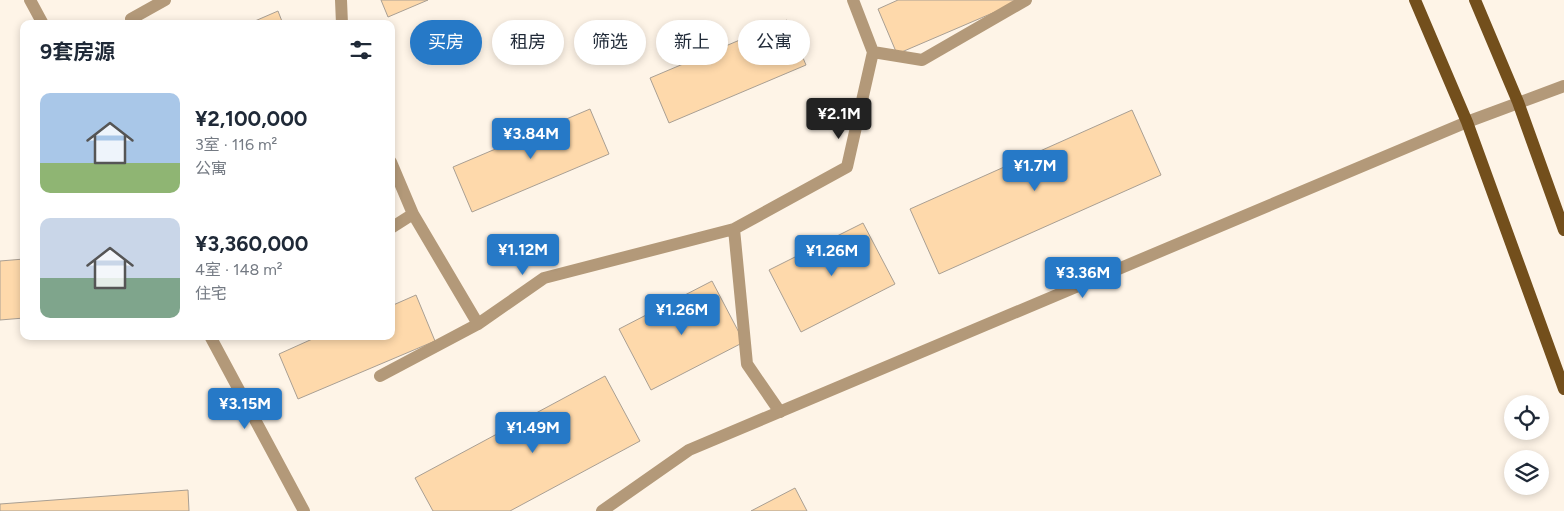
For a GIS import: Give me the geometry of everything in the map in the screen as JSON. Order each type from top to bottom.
[{"type":"main road","points":[[1415,0],[1467,122],[1564,389]]},
{"type":"main road","points":[[1475,0],[1518,102],[1564,230]]},
{"type":"street","points":[[30,0],[41,20]]},
{"type":"street","points":[[130,19],[165,0]]},
{"type":"street","points":[[342,0],[342,20]]},
{"type":"street","points":[[380,376],[478,324],[544,278],[734,229],[847,167],[873,52],[853,0]]},
{"type":"street","points":[[873,52],[922,60],[1026,0]]},
{"type":"street","points":[[602,511],[689,450],[1467,122],[1564,86]]},
{"type":"street","points":[[395,171],[413,214],[478,324]]},
{"type":"street","points":[[395,225],[413,214]]},
{"type":"street","points":[[734,229],[748,364],[780,412]]},
{"type":"street","points":[[212,340],[304,511]]},
{"type":"building","points":[[381,0],[428,0],[388,17]]},
{"type":"building","points":[[898,0],[1023,0],[897,54],[878,9]]},
{"type":"building","points":[[278,11],[281,20],[257,20]]},
{"type":"building","points":[[738,41],[738,65],[806,65],[669,123],[650,78],[681,65],[728,65],[728,45]]},
{"type":"building","points":[[590,109],[609,154],[472,212],[453,167]]},
{"type":"building","points":[[1132,110],[1161,175],[939,274],[910,209]]},
{"type":"building","points":[[863,223],[895,284],[801,332],[769,270]]},
{"type":"building","points":[[20,259],[20,318],[0,320],[0,261]]},
{"type":"building","points":[[712,281],[744,342],[651,390],[619,329]]},
{"type":"building","points":[[416,295],[435,341],[298,399],[279,354],[310,340],[395,340],[395,304]]},
{"type":"building","points":[[605,376],[640,441],[510,511],[433,511],[415,478]]},
{"type":"building","points":[[795,488],[807,511],[751,511]]},
{"type":"building","points":[[188,490],[189,511],[0,511],[0,504]]}]
